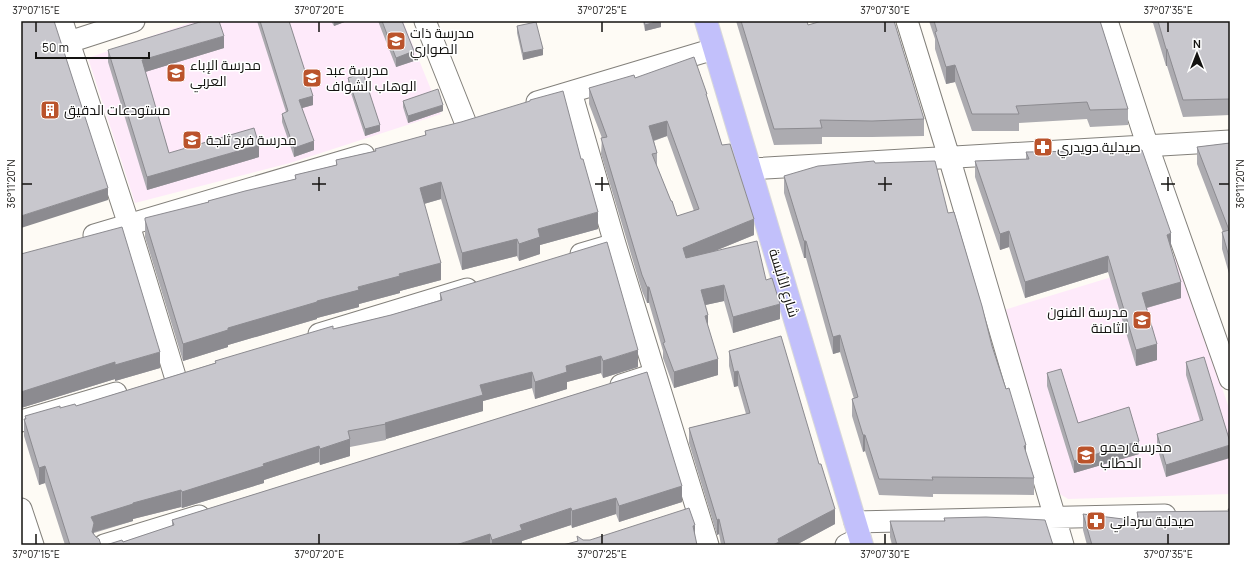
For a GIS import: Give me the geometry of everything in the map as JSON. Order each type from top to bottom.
[{"type":"main road","name":"شارع الألبسة","points":[[706,21],[856,538]]},
{"type":"street","points":[[62,21],[129,225],[176,376]]},
{"type":"street","points":[[69,42],[134,21]]},
{"type":"street","points":[[425,21],[474,122],[445,130]]},
{"type":"street","points":[[907,21],[1064,545]]},
{"type":"street","points":[[1107,21],[1148,147],[1230,379]]},
{"type":"street","points":[[519,108],[714,49]]},
{"type":"street","points":[[571,92],[615,244],[655,374],[690,512],[708,545]]},
{"type":"street","points":[[750,169],[1148,147],[1230,141]]},
{"type":"street","points":[[79,240],[379,150]]},
{"type":"street","points":[[564,259],[615,244]]},
{"type":"street","points":[[297,340],[483,284]]},
{"type":"street","points":[[603,391],[655,374]]},
{"type":"street","points":[[21,421],[131,389]]},
{"type":"street","points":[[21,509],[33,545]]},
{"type":"street","points":[[104,545],[218,510]]},
{"type":"street","points":[[856,538],[1055,517],[1182,514]]},
{"type":"shaded area","points":[[195,21],[403,21],[441,114],[290,163],[135,203],[88,58]]},
{"type":"shaded area","points":[[1177,257],[1230,411],[1230,494],[1068,499],[1060,494],[1004,310]]},
{"type":"building","name":"مستودعات الدقيق","points":[[21,21],[54,21],[108,188],[21,216]]},
{"type":"building","points":[[203,21],[219,21],[224,36],[142,60],[169,153],[254,128],[259,145],[147,177],[108,50]]},
{"type":"building","points":[[260,21],[289,21],[313,96],[299,100],[314,141],[294,148],[282,114],[288,111]]},
{"type":"building","name":"مدرسة ذات الصواري","points":[[382,21],[402,21],[414,51],[396,58]]},
{"type":"building","points":[[644,21],[659,21],[645,25]]},
{"type":"building","points":[[741,21],[807,21],[808,25],[822,21],[894,21],[924,119],[872,121],[820,120],[822,128],[774,129]]},
{"type":"building","points":[[934,21],[1100,21],[1128,109],[1090,110],[1087,102],[1016,106],[1019,114],[972,114],[955,65],[946,67],[935,32],[937,31]]},
{"type":"building","points":[[1158,21],[1230,21],[1230,99],[1183,100]]},
{"type":"building","points":[[536,22],[543,49],[523,53],[517,26]]},
{"type":"building","points":[[694,57],[722,145],[730,144],[754,219],[683,248],[686,258],[757,241],[766,280],[772,278],[780,304],[733,317],[724,285],[701,290],[708,315],[705,316],[718,359],[674,372],[663,343],[665,342],[649,287],[647,287],[642,275],[601,138],[607,137],[589,88],[634,75],[635,78]],"holes":[[[667,121],[699,209],[677,216],[652,154],[657,153],[649,126]]]},
{"type":"building","points":[[363,73],[380,125],[365,129],[348,78]]},
{"type":"building","points":[[438,89],[443,105],[408,116],[403,101]]},
{"type":"building","points":[[563,91],[581,159],[583,159],[598,212],[538,229],[540,237],[519,244],[517,239],[462,253],[441,182],[420,188],[441,263],[399,274],[400,276],[358,287],[359,290],[228,328],[228,330],[183,344],[145,218],[296,179],[295,175],[337,165],[336,160],[376,151],[375,149],[426,135],[425,131],[461,122]]},
{"type":"building","points":[[1230,143],[1230,260],[1222,232],[1229,230],[1197,147]]},
{"type":"building","points":[[1142,150],[1171,233],[1167,235],[1181,282],[1142,293],[1157,344],[1136,350],[1108,256],[1025,282],[1009,231],[1000,234],[975,161],[1029,159],[1026,152]]},
{"type":"building","points":[[874,161],[875,163],[935,161],[948,213],[954,212],[982,306],[992,346],[1006,389],[1009,388],[1034,478],[932,477],[933,480],[879,479],[852,399],[858,397],[840,335],[833,337],[806,241],[804,241],[784,176],[818,166]]},
{"type":"building","points":[[122,227],[160,352],[115,365],[115,362],[21,392],[21,254]]},
{"type":"building","points":[[607,242],[638,350],[603,361],[601,356],[566,366],[567,372],[535,382],[532,372],[480,385],[483,395],[385,423],[386,424],[348,431],[350,439],[320,449],[319,446],[263,464],[264,466],[182,492],[181,490],[133,503],[91,517],[94,523],[92,532],[99,539],[101,545],[70,545],[45,466],[39,468],[24,419],[26,419],[25,416],[60,406],[60,408],[75,404],[76,406],[216,363],[215,361],[333,326],[333,329],[391,315],[442,300],[440,293]]},
{"type":"building","points":[[781,336],[819,464],[821,464],[835,509],[778,539],[779,542],[773,545],[725,545],[719,519],[717,520],[689,428],[750,413],[738,371],[734,372],[729,351]]},
{"type":"building","points":[[1204,357],[1230,445],[1166,465],[1157,434],[1203,420],[1186,362]]},
{"type":"building","points":[[1061,369],[1078,423],[1129,407],[1139,441],[1074,461],[1047,373]]},
{"type":"building","points":[[647,372],[682,486],[619,506],[616,498],[572,511],[571,508],[520,525],[522,530],[492,540],[490,534],[456,545],[106,545],[122,540],[123,542],[174,525],[172,520]]},
{"type":"building","points":[[689,508],[695,525],[693,526],[697,545],[563,545],[578,541],[577,536],[583,540],[590,540]]},
{"type":"building","points":[[1228,509],[1230,509],[1230,545],[1092,545],[1083,514],[1139,521],[1137,512],[1229,511]]},
{"type":"building","points":[[986,517],[1045,520],[1053,545],[897,545],[890,521],[945,521],[944,518]]},
{"type":"place","name":"مدرسة ذات الصواري","points":[[396,41]]},
{"type":"place","name":"مدرسة الإباء العربي","points":[[176,73]]},
{"type":"place","name":"مدرسة عبد الوهاب الشواف","points":[[312,78]]},
{"type":"place","name":"مستودعات الدقيق","points":[[50,110]]},
{"type":"place","name":"مدرسة فرج ثلجة","points":[[192,140]]},
{"type":"place","name":"صيدلية دويدري","points":[[1043,147]]},
{"type":"place","name":"مدرسة الفنون الثامنة","points":[[1142,320]]},
{"type":"place","name":"مدرسة رحمو الحطاب","points":[[1086,455]]},
{"type":"place","name":"صيدلبة سرداني","points":[[1096,521]]}]
